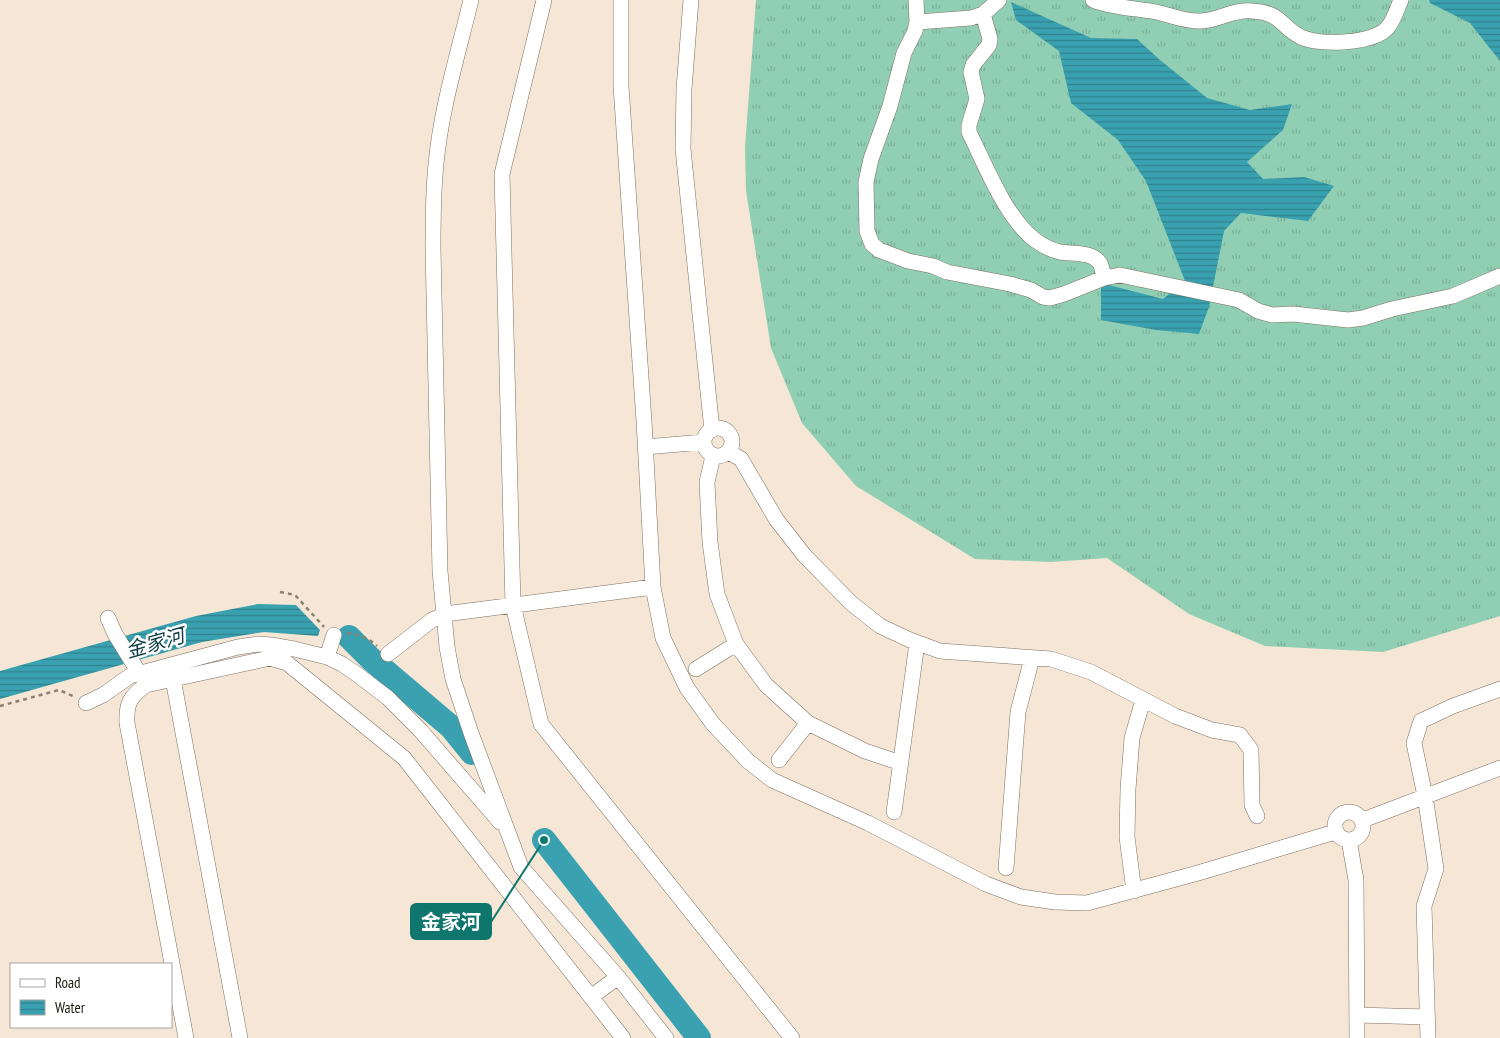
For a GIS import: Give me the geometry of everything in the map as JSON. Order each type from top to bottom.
[{"type":"street","points":[[470,0],[443,116],[436,164],[434,207],[433,248],[440,571],[447,647],[453,679],[521,867],[618,977],[666,1038]]},
{"type":"street","points":[[544,0],[502,174],[514,604],[540,724],[792,1038]]},
{"type":"street","points":[[621,0],[621,86],[653,587],[664,638],[688,688],[713,724],[748,761],[772,780],[868,823],[986,884],[1021,897],[1055,902],[1088,903],[1335,832]]},
{"type":"street","points":[[645,447],[708,436],[723,429],[728,432],[732,442],[729,452],[723,456],[713,456],[706,449],[708,436],[683,149],[684,89],[691,0]]},
{"type":"street","points":[[916,0],[918,22],[904,53],[890,106],[871,160],[866,182],[867,231],[872,244],[879,250],[908,261],[933,266],[947,272],[1031,290],[1043,297],[1050,298],[1104,278],[1120,275],[1240,300],[1258,311],[1272,315],[1292,314],[1348,320],[1363,318],[1392,308],[1453,296],[1500,276]]},
{"type":"street","points":[[918,22],[971,18],[983,14],[999,0]]},
{"type":"street","points":[[1093,0],[1124,8],[1156,12],[1190,21],[1220,18],[1240,10],[1267,13],[1279,19],[1300,37],[1334,42],[1351,42],[1381,34],[1388,27],[1401,0]]},
{"type":"street","points":[[983,14],[990,39],[989,45],[973,65],[971,72],[977,99],[969,125],[970,132],[991,180],[1019,224],[1035,240],[1048,248],[1060,252],[1092,256],[1100,263],[1104,278]]},
{"type":"street","points":[[729,452],[741,459],[776,519],[804,555],[844,597],[880,626],[940,651],[1050,659],[1092,672],[1175,716],[1212,730],[1240,735],[1251,750],[1252,805],[1257,816]]},
{"type":"street","points":[[713,456],[707,482],[711,551],[717,594],[736,644],[766,685],[808,723],[865,751],[901,763]]},
{"type":"street","points":[[388,654],[432,620],[445,614],[653,587]]},
{"type":"street","points":[[108,618],[115,634],[136,668]]},
{"type":"street","points":[[327,657],[334,635]]},
{"type":"street","points":[[894,812],[917,643]]},
{"type":"street","points":[[86,703],[103,695],[130,676],[136,668],[238,647],[258,644],[294,648],[327,657],[342,664],[388,698],[420,730],[506,829]]},
{"type":"street","points":[[696,670],[736,644]]},
{"type":"street","points":[[172,963],[127,723],[126,708],[134,693],[146,685],[270,658],[287,663],[404,758],[623,1038]]},
{"type":"street","points":[[1006,868],[1018,712],[1032,658]]},
{"type":"street","points":[[173,679],[240,1038]]},
{"type":"street","points":[[1428,1038],[1424,906],[1436,869],[1425,796],[1414,743],[1421,721],[1453,706],[1500,689]]},
{"type":"street","points":[[1134,891],[1127,837],[1128,789],[1132,738],[1143,700]]},
{"type":"street","points":[[780,760],[808,723]]},
{"type":"street","points":[[1363,820],[1500,768]]},
{"type":"street","points":[[1344,812],[1355,812],[1363,820],[1363,832],[1355,840],[1343,840],[1335,832],[1335,820],[1344,812]]},
{"type":"street","points":[[1349,840],[1356,880],[1357,1038]]},
{"type":"street","points":[[502,882],[521,867]]},
{"type":"street","points":[[172,963],[186,1038]]},
{"type":"street","points":[[591,997],[618,977]]},
{"type":"street","points":[[1357,1016],[1427,1017]]},
{"type":"path","points":[[0,706],[59,690]]},
{"type":"green space","points":[[756,0],[1500,0],[1500,616],[1383,652],[1265,646],[1189,614],[1107,558],[1051,562],[975,559],[856,486],[802,423],[771,348],[746,191],[745,147]]},
{"type":"water","points":[[1429,0],[1500,0],[1500,61],[1470,23],[1430,3]]},
{"type":"water","points":[[1011,2],[1091,38],[1137,39],[1207,98],[1250,110],[1292,104],[1283,130],[1247,162],[1263,179],[1304,177],[1334,186],[1308,221],[1241,213],[1224,231],[1209,307],[1199,334],[1156,330],[1101,320],[1101,283],[1163,299],[1185,281],[1146,181],[1118,140],[1071,103],[1059,51],[1016,20]]},
{"type":"water","points":[[258,604],[296,605],[320,630],[318,636],[264,632],[202,642],[0,699],[0,671],[196,616]]},
{"type":"waterway","name":"金家河","points":[[349,637],[371,659],[451,727],[472,753]]},
{"type":"waterway","name":"金家河","points":[[544,840],[699,1038]]},
{"type":"place","name":"金家河","points":[[544,840]]}]
